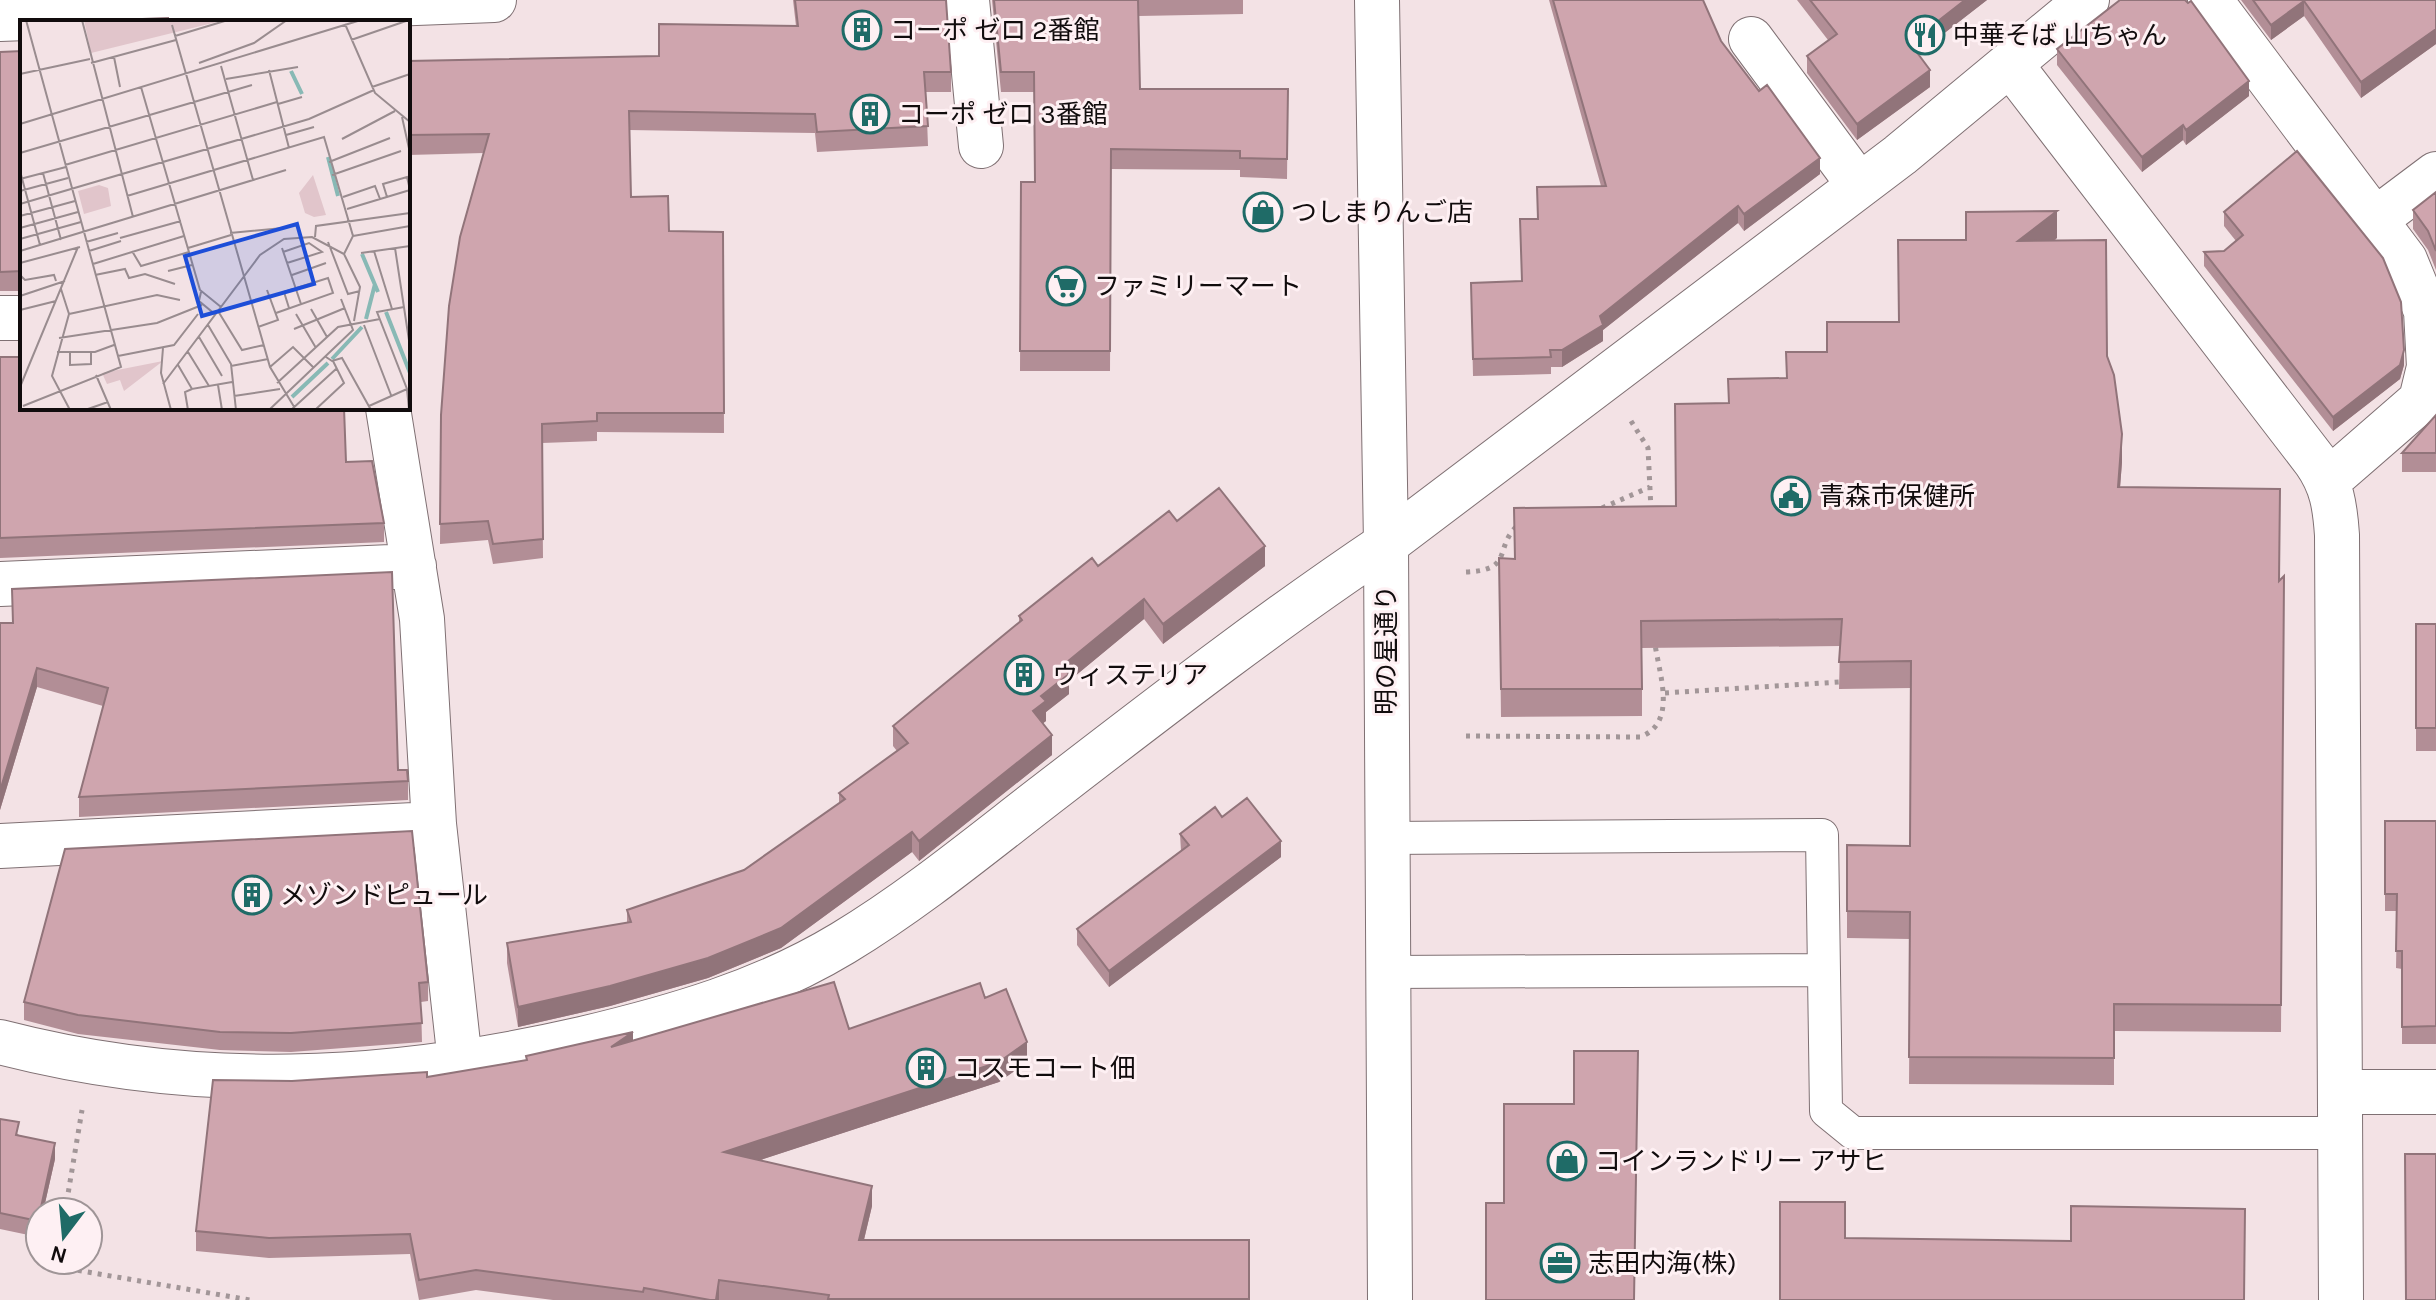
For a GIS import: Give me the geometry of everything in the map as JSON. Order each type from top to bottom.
[{"type":"street","points":[[0,19],[387,9],[494,0]]},
{"type":"street","points":[[967,0],[981,146]]},
{"type":"street","name":"明の星通り","points":[[1377,0],[1386,544],[1390,1300]]},
{"type":"street","points":[[0,1042],[90,1062],[182,1074],[292,1079],[379,1074],[532,1050],[680,1014],[739,995],[829,951],[919,894],[1305,598],[1386,544],[1859,185],[2011,65],[2086,0]]},
{"type":"street","points":[[2210,0],[2376,219],[2405,260],[2422,297],[2429,341],[2426,386],[2421,400],[2409,414],[2329,480]]},
{"type":"street","points":[[1751,39],[1859,185]]},
{"type":"street","points":[[2011,65],[2329,480],[2337,535],[2341,1300]]},
{"type":"street","points":[[2376,219],[2436,174]]},
{"type":"street","points":[[388,410],[414,566],[427,678],[426,724],[434,824],[460,1062]]},
{"type":"street","points":[[0,584],[414,566]]},
{"type":"street","points":[[0,846],[434,824]]},
{"type":"street","points":[[2342,1112],[2436,1092]]},
{"type":"lane","points":[[1386,838],[1822,835],[1826,1111],[1853,1133],[2342,1112]]},
{"type":"lane","points":[[1388,972],[1824,970]]},
{"type":"path","points":[[1600,380],[1648,448],[1651,519]]},
{"type":"path","points":[[1588,511],[1650,487]]},
{"type":"path","points":[[1466,572],[1487,571],[1497,566],[1515,527],[1527,521]]},
{"type":"path","points":[[1466,736],[1640,737],[1651,733],[1659,723],[1665,693],[1655,630]]},
{"type":"path","points":[[1665,693],[1839,682]]},
{"type":"path","points":[[68,1196],[90,1062]]},
{"type":"path","points":[[104,1275],[250,1300]]},
{"type":"building","points":[[795,0],[946,0],[951,72],[924,72],[928,126],[817,132],[815,114],[629,111],[631,197],[668,196],[669,231],[723,232],[724,413],[597,413],[597,421],[542,424],[543,539],[493,544],[488,521],[440,524],[441,415],[449,306],[460,237],[489,134],[410,135],[410,61],[659,56],[659,24],[798,26]]},
{"type":"building","points":[[994,0],[1138,0],[1140,89],[1288,89],[1287,159],[1240,158],[1240,151],[1111,149],[1110,351],[1020,351],[1021,182],[1035,182],[1034,72],[1001,72]]},
{"type":"building","points":[[1553,0],[1703,0],[1721,41],[1759,91],[1767,85],[1820,158],[1744,214],[1738,206],[1600,316],[1603,325],[1562,350],[1550,350],[1551,357],[1473,359],[1471,283],[1522,281],[1520,219],[1538,219],[1537,187],[1606,186]]},
{"type":"building","points":[[1810,0],[1965,0],[1910,43],[1930,70],[1857,124],[1807,56],[1837,34]]},
{"type":"building","points":[[2120,0],[2191,1],[2249,81],[2186,130],[2183,125],[2142,157],[2057,49]]},
{"type":"building","points":[[2253,0],[2436,0],[2436,29],[2361,82],[2304,1],[2271,25]]},
{"type":"building","points":[[168,18],[168,20],[115,20]]},
{"type":"building","points":[[20,51],[20,271],[0,272],[0,52]]},
{"type":"building","points":[[2297,151],[2383,258],[2401,302],[2404,350],[2400,365],[2333,417],[2204,252],[2224,251],[2243,235],[2224,212]]},
{"type":"building","points":[[2436,192],[2436,251],[2428,231],[2413,210]]},
{"type":"building","points":[[2057,211],[2018,241],[2106,240],[2107,356],[2114,375],[2122,434],[2118,487],[2280,489],[2279,581],[2284,576],[2281,1005],[2114,1004],[2114,1058],[1909,1057],[1910,912],[1847,911],[1847,845],[1910,846],[1911,661],[1839,662],[1842,619],[1641,621],[1642,689],[1501,689],[1499,558],[1515,559],[1514,508],[1676,506],[1675,404],[1729,403],[1728,379],[1787,378],[1786,352],[1827,352],[1827,322],[1899,322],[1898,240],[1966,240],[1966,212]]},
{"type":"building","points":[[0,357],[20,357],[20,410],[344,410],[346,462],[372,461],[384,523],[0,538]]},
{"type":"building","points":[[2436,415],[2436,453],[2402,453]]},
{"type":"building","points":[[1219,488],[1265,546],[1163,624],[1144,599],[1062,666],[1069,674],[1041,696],[1046,701],[1033,711],[1052,735],[919,841],[912,832],[781,928],[708,958],[610,986],[518,1007],[507,943],[631,922],[627,910],[744,870],[845,799],[839,793],[908,743],[893,726],[1022,620],[1019,616],[1092,558],[1098,566],[1169,511],[1177,521]]},
{"type":"building","points":[[392,572],[398,770],[407,770],[408,781],[79,797],[108,688],[37,668],[0,791],[0,623],[13,623],[12,589]]},
{"type":"building","points":[[2416,624],[2436,624],[2436,728],[2416,728]]},
{"type":"building","points":[[1247,798],[1281,841],[1109,971],[1077,929],[1189,845],[1180,834],[1215,807],[1222,817]]},
{"type":"building","points":[[2385,821],[2436,821],[2436,1026],[2402,1027],[2402,951],[2396,951],[2397,894],[2385,894]]},
{"type":"building","points":[[412,831],[428,982],[419,983],[422,1023],[291,1033],[220,1032],[78,1015],[24,1002],[65,849]]},
{"type":"building","points":[[834,982],[849,1029],[980,983],[985,998],[1006,989],[1027,1042],[999,1062],[724,1152],[872,1186],[859,1240],[1249,1240],[1249,1299],[828,1299],[829,1295],[719,1280],[716,1300],[710,1300],[644,1288],[643,1292],[476,1270],[419,1280],[410,1234],[269,1238],[196,1231],[213,1080],[292,1081],[427,1072],[427,1077],[527,1060],[526,1056],[633,1032],[611,1047]]},
{"type":"building","points":[[1574,1051],[1638,1051],[1634,1300],[1486,1300],[1486,1203],[1504,1203],[1504,1104],[1574,1104]]},
{"type":"building","points":[[0,1119],[19,1122],[16,1135],[55,1143],[43,1196],[24,1196],[24,1218],[0,1213]]},
{"type":"building","points":[[2405,1154],[2436,1154],[2436,1300],[2406,1300]]},
{"type":"building","points":[[1780,1202],[1845,1202],[1845,1238],[2071,1241],[2071,1206],[2245,1209],[2244,1300],[1780,1300]]},
{"type":"place","name":"コーポ ゼロ 2番館","points":[[862,30]]},
{"type":"place","name":"中華そば 山ちゃん","points":[[1925,35]]},
{"type":"place","name":"コーポ ゼロ 3番館","points":[[870,114]]},
{"type":"place","name":"つしまりんご店","points":[[1263,212]]},
{"type":"place","name":"ファミリーマート","points":[[1066,286]]},
{"type":"place","name":"青森市保健所","points":[[1791,496]]},
{"type":"place","name":"ウィステリア","points":[[1024,675]]},
{"type":"place","name":"メゾンドピュール","points":[[252,895]]},
{"type":"place","name":"コスモコート佃","points":[[926,1068]]},
{"type":"place","name":"コインランドリー アサヒ","points":[[1567,1161]]},
{"type":"place","name":"志田内海(株)","points":[[1560,1263]]}]
